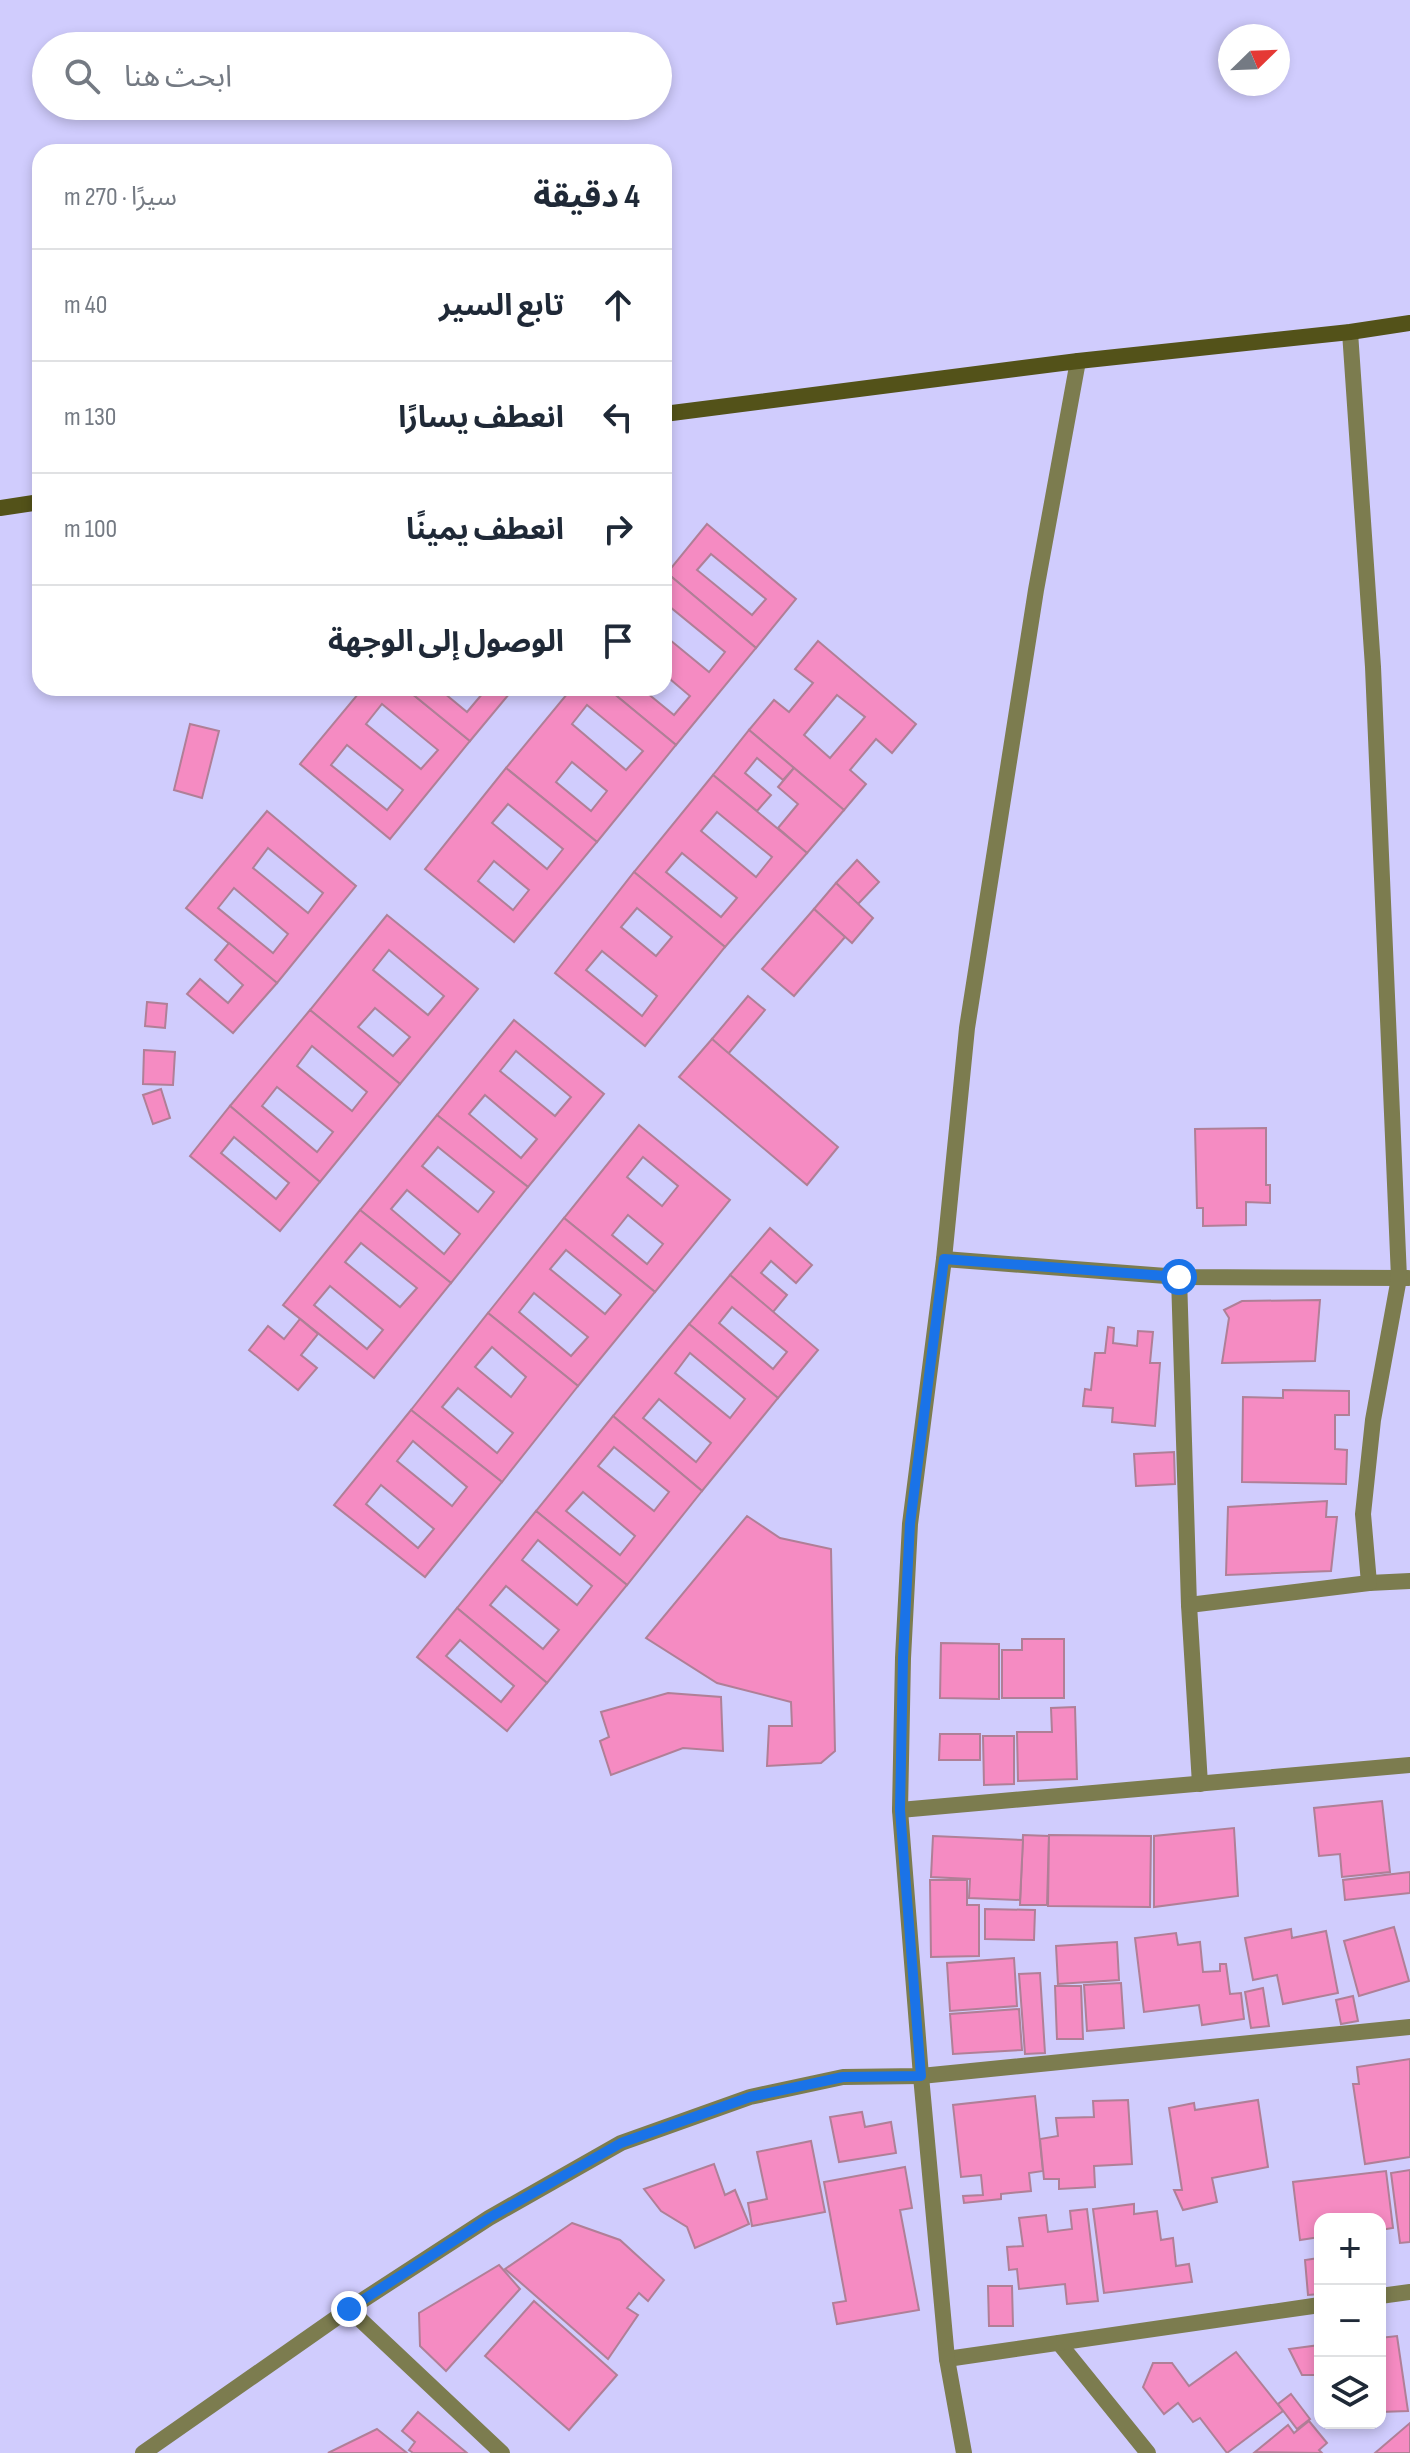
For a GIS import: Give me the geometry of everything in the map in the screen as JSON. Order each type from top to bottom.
[{"type":"main road","points":[[672,413],[1078,361],[1410,323]]},
{"type":"main road","points":[[0,508],[32,503]]},
{"type":"street","points":[[1350,332],[1373,667],[1405,1278],[1373,1420],[1363,1514],[1369,1583]]},
{"type":"street","points":[[964,2453],[947,2359],[900,1810],[910,1524],[944,1259],[967,1028],[1034,605],[1078,361]]},
{"type":"street","points":[[944,1259],[1179,1277],[1405,1278]]},
{"type":"street","points":[[1179,1277],[1189,1605],[1200,1784]]},
{"type":"street","points":[[1189,1605],[1369,1583],[1410,1581]]},
{"type":"street","points":[[900,1810],[1410,1765]]},
{"type":"street","points":[[143,2453],[349,2309],[489,2218],[621,2143],[750,2097],[843,2077],[921,2076],[1410,2027]]},
{"type":"street","points":[[1386,2295],[1410,2292]]},
{"type":"street","points":[[947,2359],[1314,2306]]},
{"type":"street","points":[[349,2309],[502,2453]]},
{"type":"street","points":[[1059,2343],[1148,2453]]},
{"type":"building","points":[[707,524],[796,599],[756,648],[672,577],[672,567]],"holes":[[[711,554],[766,599],[752,615],[697,570]]]},
{"type":"building","points":[[672,577],[756,648],[676,745],[617,696],[651,696],[674,715],[690,696],[672,681],[672,642],[709,672],[725,652],[672,609]]},
{"type":"building","points":[[818,641],[916,724],[892,753],[876,739],[850,770],[866,784],[844,810],[749,730],[774,700],[789,712],[813,683],[795,669]],"holes":[[[837,695],[865,717],[830,758],[804,735]]]},
{"type":"building","points":[[356,696],[415,696],[470,741],[390,839],[300,764]],"holes":[[[382,704],[438,750],[421,769],[366,724]],[[347,745],[403,790],[387,810],[331,765]]]},
{"type":"building","points":[[415,696],[448,696],[467,712],[480,696],[507,696],[470,741]]},
{"type":"building","points":[[565,696],[617,696],[676,745],[597,842],[506,768]],"holes":[[[587,705],[643,751],[626,770],[572,724]],[[572,762],[607,791],[591,811],[556,782]]]},
{"type":"building","points":[[190,724],[219,731],[202,798],[174,790]]},
{"type":"building","points":[[749,730],[794,768],[783,780],[757,758],[745,773],[771,795],[757,811],[713,775]]},
{"type":"building","points":[[506,768],[597,842],[514,942],[425,869]],"holes":[[[508,804],[563,849],[547,869],[492,823]],[[494,861],[529,890],[513,910],[478,881]]]},
{"type":"building","points":[[794,768],[844,810],[807,853],[778,828],[798,804],[778,787]]},
{"type":"building","points":[[713,775],[807,853],[725,947],[634,872]],"holes":[[[717,812],[772,857],[756,877],[701,831]],[[682,853],[737,898],[721,917],[666,872]]]},
{"type":"building","points":[[267,811],[356,886],[277,983],[186,908]],"holes":[[[268,848],[323,893],[308,913],[253,868]],[[234,888],[288,934],[273,953],[218,908]]]},
{"type":"building","points":[[857,860],[879,882],[858,904],[836,883]]},
{"type":"building","points":[[634,872],[725,947],[645,1046],[555,973]],"holes":[[[637,908],[672,937],[656,956],[621,927]],[[602,951],[657,996],[642,1016],[586,970]]]},
{"type":"building","points":[[836,883],[873,918],[852,943],[814,909]]},
{"type":"building","points":[[814,909],[845,937],[794,996],[762,969]]},
{"type":"building","points":[[387,915],[478,989],[400,1084],[310,1010]],"holes":[[[389,950],[444,996],[428,1015],[373,970]],[[375,1008],[410,1037],[393,1056],[358,1027]]]},
{"type":"building","points":[[229,943],[277,983],[233,1033],[187,994],[200,979],[228,1003],[243,985],[215,960]]},
{"type":"building","points":[[748,996],[765,1010],[728,1054],[712,1039]]},
{"type":"building","points":[[147,1002],[167,1004],[165,1028],[145,1026]]},
{"type":"building","points":[[310,1010],[400,1084],[320,1182],[230,1106]],"holes":[[[312,1046],[367,1092],[352,1111],[297,1066]],[[277,1087],[333,1132],[317,1152],[262,1106]]]},
{"type":"building","points":[[514,1020],[604,1094],[528,1187],[437,1115]],"holes":[[[516,1051],[571,1097],[555,1116],[500,1071]],[[485,1095],[537,1139],[521,1158],[469,1114]]]},
{"type":"building","points":[[712,1039],[838,1147],[807,1185],[679,1077]]},
{"type":"building","points":[[144,1050],[175,1052],[173,1085],[143,1084]]},
{"type":"building","points":[[161,1089],[170,1118],[153,1124],[143,1095]]},
{"type":"building","points":[[230,1106],[320,1182],[280,1231],[190,1156]],"holes":[[[234,1137],[289,1183],[276,1199],[221,1153]]]},
{"type":"building","points":[[437,1115],[528,1187],[451,1283],[360,1210]],"holes":[[[438,1147],[494,1192],[478,1212],[422,1166]],[[407,1190],[460,1234],[444,1254],[391,1209]]]},
{"type":"building","points":[[639,1125],[730,1200],[655,1292],[564,1218]],"holes":[[[643,1157],[678,1186],[662,1206],[627,1177]],[[628,1215],[663,1244],[647,1264],[612,1235]]]},
{"type":"building","points":[[1266,1128],[1266,1185],[1270,1185],[1270,1203],[1246,1202],[1246,1225],[1203,1226],[1203,1208],[1197,1208],[1195,1129]]},
{"type":"building","points":[[360,1210],[451,1283],[374,1378],[283,1305]],"holes":[[[361,1243],[417,1288],[400,1307],[345,1262]],[[330,1286],[383,1330],[367,1349],[314,1305]]]},
{"type":"building","points":[[564,1218],[655,1292],[578,1386],[488,1313]],"holes":[[[566,1250],[621,1295],[605,1314],[550,1269]],[[534,1293],[588,1337],[571,1356],[519,1312]]]},
{"type":"building","points":[[770,1228],[812,1265],[796,1283],[771,1261],[761,1273],[787,1295],[773,1312],[730,1275]]},
{"type":"building","points":[[730,1275],[818,1350],[778,1398],[689,1324]],"holes":[[[732,1307],[787,1352],[773,1369],[719,1323]]]},
{"type":"building","points":[[1320,1300],[1315,1361],[1222,1363],[1229,1318],[1224,1310],[1242,1301]]},
{"type":"building","points":[[488,1313],[578,1386],[502,1482],[411,1410]],"holes":[[[492,1347],[526,1377],[511,1397],[475,1367]],[[458,1388],[513,1433],[497,1453],[442,1407]]]},
{"type":"building","points":[[300,1319],[318,1334],[301,1355],[317,1368],[298,1390],[249,1350],[268,1326],[284,1339]]},
{"type":"building","points":[[689,1324],[778,1398],[702,1491],[613,1416]],"holes":[[[690,1353],[745,1399],[730,1418],[675,1373]],[[659,1399],[711,1443],[696,1462],[643,1418]]]},
{"type":"building","points":[[1108,1327],[1114,1328],[1113,1343],[1137,1346],[1138,1331],[1153,1332],[1150,1363],[1160,1363],[1155,1426],[1112,1422],[1113,1408],[1083,1406],[1085,1389],[1091,1390],[1095,1353],[1105,1353]]},
{"type":"building","points":[[1283,1390],[1349,1391],[1349,1415],[1335,1415],[1335,1449],[1347,1450],[1346,1484],[1242,1482],[1243,1397],[1283,1398]]},
{"type":"building","points":[[411,1410],[502,1482],[425,1577],[334,1505]],"holes":[[[413,1441],[467,1487],[452,1506],[397,1461]],[[381,1485],[434,1529],[418,1548],[366,1504]]]},
{"type":"building","points":[[613,1416],[702,1491],[627,1585],[536,1511]],"holes":[[[614,1447],[669,1492],[654,1511],[598,1466]],[[583,1492],[635,1536],[620,1555],[566,1511]]]},
{"type":"building","points":[[1174,1452],[1175,1484],[1136,1486],[1134,1454]]},
{"type":"building","points":[[1327,1501],[1326,1517],[1337,1517],[1331,1571],[1226,1575],[1228,1507]]},
{"type":"building","points":[[536,1511],[627,1585],[547,1683],[457,1608]],"holes":[[[538,1540],[592,1586],[577,1605],[522,1560]],[[506,1586],[559,1630],[543,1649],[490,1605]]]},
{"type":"building","points":[[747,1516],[780,1538],[831,1549],[835,1751],[821,1763],[767,1766],[769,1726],[792,1726],[791,1702],[717,1683],[646,1638]]},
{"type":"building","points":[[457,1608],[547,1683],[507,1731],[417,1657]],"holes":[[[460,1640],[514,1686],[501,1702],[446,1656]]]},
{"type":"building","points":[[1022,1639],[1064,1639],[1064,1698],[1002,1698],[1002,1650],[1022,1650]]},
{"type":"building","points":[[941,1643],[999,1644],[999,1699],[940,1698]]},
{"type":"building","points":[[668,1693],[721,1697],[723,1751],[683,1748],[611,1775],[600,1741],[609,1737],[601,1712]]},
{"type":"building","points":[[1075,1707],[1077,1779],[1018,1781],[1017,1732],[1052,1732],[1051,1708]]},
{"type":"building","points":[[940,1734],[980,1734],[980,1760],[939,1760]]},
{"type":"building","points":[[983,1736],[1014,1736],[1014,1784],[984,1785]]},
{"type":"building","points":[[1382,1801],[1390,1872],[1342,1877],[1340,1854],[1319,1856],[1314,1808]]},
{"type":"building","points":[[1234,1828],[1238,1896],[1154,1907],[1154,1836]]},
{"type":"building","points":[[1023,1835],[1049,1836],[1047,1905],[1020,1905]]},
{"type":"building","points":[[1049,1835],[1151,1836],[1150,1907],[1048,1906]]},
{"type":"building","points":[[933,1836],[1023,1840],[1020,1900],[969,1898],[970,1879],[931,1877]]},
{"type":"building","points":[[1410,1872],[1410,1893],[1345,1900],[1343,1880]]},
{"type":"building","points":[[930,1880],[967,1880],[967,1905],[979,1905],[979,1956],[931,1957]]},
{"type":"building","points":[[985,1909],[1035,1910],[1034,1940],[985,1939]]},
{"type":"building","points":[[1394,1927],[1409,1981],[1359,1996],[1344,1941]]},
{"type":"building","points":[[1291,1929],[1292,1938],[1326,1931],[1338,1993],[1283,2004],[1277,1975],[1253,1980],[1245,1938]]},
{"type":"building","points":[[1176,1933],[1178,1945],[1200,1942],[1203,1972],[1220,1971],[1220,1964],[1226,1964],[1230,1994],[1241,1993],[1244,2019],[1202,2025],[1199,2005],[1144,2012],[1135,1938]]},
{"type":"building","points":[[1117,1942],[1119,1980],[1058,1984],[1056,1946]]},
{"type":"building","points":[[1014,1958],[1017,2006],[950,2011],[947,1963]]},
{"type":"building","points":[[1040,1973],[1045,2053],[1025,2054],[1019,1974]]},
{"type":"building","points":[[1121,1983],[1124,2028],[1087,2031],[1084,1985]]},
{"type":"building","points":[[1055,1986],[1081,1986],[1083,2039],[1057,2039]]},
{"type":"building","points":[[1263,1988],[1269,2026],[1251,2028],[1245,1992]]},
{"type":"building","points":[[1353,1996],[1358,2021],[1341,2024],[1336,2000]]},
{"type":"building","points":[[1019,2009],[1022,2050],[953,2054],[950,2014]]},
{"type":"building","points":[[1410,2059],[1410,2157],[1365,2164],[1353,2084],[1359,2084],[1357,2067]]},
{"type":"building","points":[[1035,2096],[1043,2171],[1029,2173],[1031,2191],[1001,2194],[1001,2199],[964,2203],[963,2196],[983,2195],[981,2175],[961,2177],[953,2105]]},
{"type":"building","points":[[1128,2100],[1132,2164],[1094,2166],[1095,2187],[1059,2189],[1059,2179],[1044,2179],[1040,2139],[1058,2136],[1056,2118],[1094,2117],[1093,2101]]},
{"type":"building","points":[[1258,2100],[1268,2167],[1212,2178],[1217,2202],[1183,2210],[1174,2190],[1182,2190],[1169,2108],[1194,2103],[1195,2110]]},
{"type":"building","points":[[862,2112],[865,2127],[891,2122],[896,2153],[839,2162],[830,2117]]},
{"type":"building","points":[[811,2141],[825,2212],[752,2226],[748,2203],[767,2199],[757,2152]]},
{"type":"building","points":[[714,2164],[725,2195],[735,2190],[749,2224],[695,2248],[687,2227],[661,2211],[644,2189]]},
{"type":"building","points":[[905,2167],[912,2208],[900,2210],[919,2310],[837,2324],[833,2303],[846,2301],[824,2182]]},
{"type":"building","points":[[1410,2170],[1410,2242],[1400,2243],[1391,2173]]},
{"type":"building","points":[[1386,2171],[1393,2228],[1386,2229],[1386,2213],[1314,2213],[1314,2238],[1300,2240],[1293,2182]]},
{"type":"building","points":[[1134,2204],[1134,2214],[1157,2211],[1161,2240],[1173,2238],[1176,2266],[1189,2264],[1192,2282],[1104,2293],[1093,2209]]},
{"type":"building","points":[[1087,2209],[1098,2301],[1067,2304],[1065,2284],[1019,2289],[1017,2269],[1009,2270],[1007,2247],[1023,2246],[1019,2218],[1046,2215],[1048,2232],[1072,2229],[1070,2211]]},
{"type":"building","points":[[572,2223],[620,2240],[664,2280],[648,2301],[639,2293],[627,2308],[638,2315],[608,2359],[505,2269]]},
{"type":"building","points":[[1314,2259],[1314,2294],[1308,2295],[1305,2260]]},
{"type":"building","points":[[499,2265],[520,2289],[446,2371],[420,2346],[419,2313]]},
{"type":"building","points":[[988,2286],[1012,2286],[1013,2326],[989,2326]]},
{"type":"building","points":[[534,2301],[617,2375],[569,2430],[485,2356]]},
{"type":"building","points":[[1397,2336],[1408,2411],[1386,2412],[1386,2337]]},
{"type":"building","points":[[1314,2346],[1314,2375],[1302,2375],[1289,2349]]},
{"type":"building","points":[[1236,2352],[1283,2411],[1227,2453],[1200,2418],[1193,2422],[1178,2403],[1164,2414],[1143,2387],[1153,2363],[1172,2363],[1189,2386]]},
{"type":"building","points":[[1291,2394],[1310,2419],[1297,2429],[1278,2404]]},
{"type":"building","points":[[418,2412],[467,2453],[413,2453],[409,2450],[415,2442],[402,2431]]},
{"type":"building","points":[[1309,2421],[1327,2443],[1319,2450],[1322,2453],[1255,2452],[1288,2425],[1294,2433]]},
{"type":"building","points":[[1410,2423],[1410,2453],[1375,2453]]},
{"type":"building","points":[[377,2429],[407,2453],[328,2453]]},
{"type":"route","points":[[349,2309],[489,2218],[621,2143],[750,2097],[843,2077],[921,2076],[900,1810],[903,1658],[910,1524],[944,1259],[1179,1277]]}]
